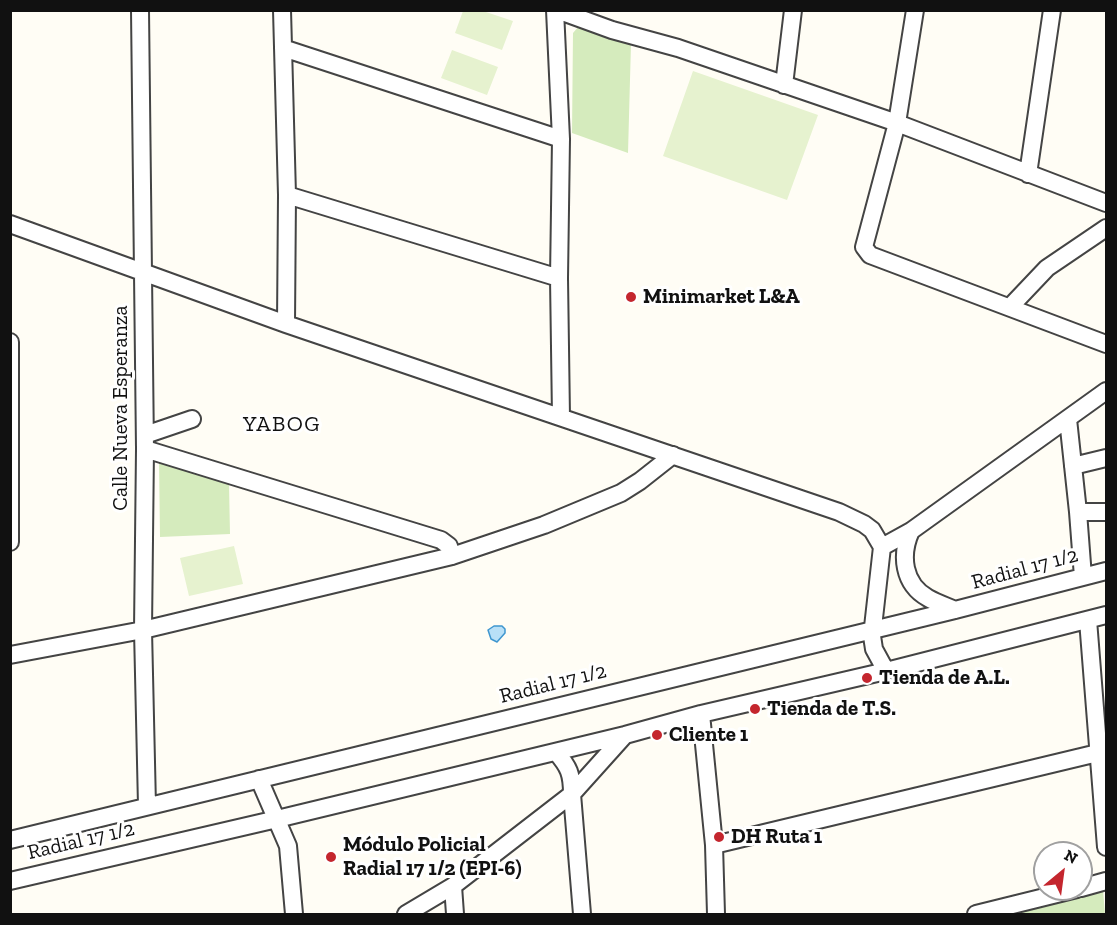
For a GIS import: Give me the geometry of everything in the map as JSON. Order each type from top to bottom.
[{"type":"street","name":"Calle Nueva Esperanza","points":[[140,10],[145,442],[143,630],[147,806]]},
{"type":"street","points":[[282,10],[287,195],[286,324]]},
{"type":"street","points":[[561,417],[559,278],[561,139],[556,10],[612,30],[678,48],[897,123],[1107,203]]},
{"type":"street","points":[[784,85],[793,10]]},
{"type":"street","points":[[915,10],[897,123],[864,248],[870,255],[1107,344]]},
{"type":"street","points":[[1028,174],[1052,10]]},
{"type":"street","points":[[283,48],[561,139]]},
{"type":"street","points":[[287,195],[559,278]]},
{"type":"street","points":[[10,224],[286,324],[839,512],[864,524],[878,538],[882,547],[872,636],[874,649],[886,671]]},
{"type":"street","points":[[1010,307],[1047,268],[1107,228]]},
{"type":"street","points":[[10,342],[10,542]]},
{"type":"street","points":[[882,547],[911,531],[1107,392]]},
{"type":"street","points":[[145,442],[192,419]]},
{"type":"street","points":[[1068,419],[1083,577]]},
{"type":"street","points":[[145,442],[441,540],[449,546],[452,556]]},
{"type":"street","points":[[10,655],[143,630],[452,556],[544,525],[621,493],[673,455]]},
{"type":"street","points":[[1073,466],[1107,458]]},
{"type":"street","points":[[1078,512],[1107,512]]},
{"type":"street","points":[[911,531],[904,555],[910,580],[918,591],[955,610]]},
{"type":"street","name":"Radial 17 1/2","points":[[10,840],[1107,572]]},
{"type":"street","name":"Radial 17 1/2","points":[[10,881],[556,752],[701,714],[886,671],[1107,615]]},
{"type":"street","points":[[1088,620],[1103,752],[1107,847]]},
{"type":"street","points":[[701,714],[714,845],[716,915]]},
{"type":"street","points":[[406,915],[453,885],[572,794],[625,735]]},
{"type":"street","points":[[556,752],[566,763],[572,778],[582,915]]},
{"type":"street","points":[[714,845],[1103,752]]},
{"type":"street","points":[[259,779],[288,846],[294,915]]},
{"type":"street","points":[[453,885],[455,915]]},
{"type":"street","points":[[976,915],[1033,900]]},
{"type":"green space","points":[[463,11],[483,11],[513,21],[502,50],[455,33]]},
{"type":"green space","points":[[579,26],[631,43],[628,153],[572,133],[573,33]]},
{"type":"green space","points":[[452,50],[498,67],[487,95],[441,78]]},
{"type":"green space","points":[[693,71],[818,115],[787,200],[663,156]]},
{"type":"green space","points":[[159,462],[229,484],[230,534],[160,537]]},
{"type":"green space","points":[[234,546],[243,584],[189,596],[180,558]]},
{"type":"green space","points":[[1103,890],[1105,914],[1002,914],[1057,901],[1093,901],[1093,892]]},
{"type":"water","points":[[494,626],[502,626],[505,629],[505,633],[497,642],[491,639],[488,630]]},
{"type":"place","name":"Minimarket L&A","points":[[631,297]]},
{"type":"place","name":"Tienda de A.L.","points":[[867,678]]},
{"type":"place","name":"Tienda de T.S.","points":[[755,709]]},
{"type":"place","name":"Cliente 1","points":[[657,735]]},
{"type":"place","name":"DH Ruta 1","points":[[719,837]]},
{"type":"place","name":"Módulo Policial Radial 17 1/2 (EPI-6)","points":[[331,857]]},
{"type":"district","name":"YABOG","points":[[282,425]]}]
